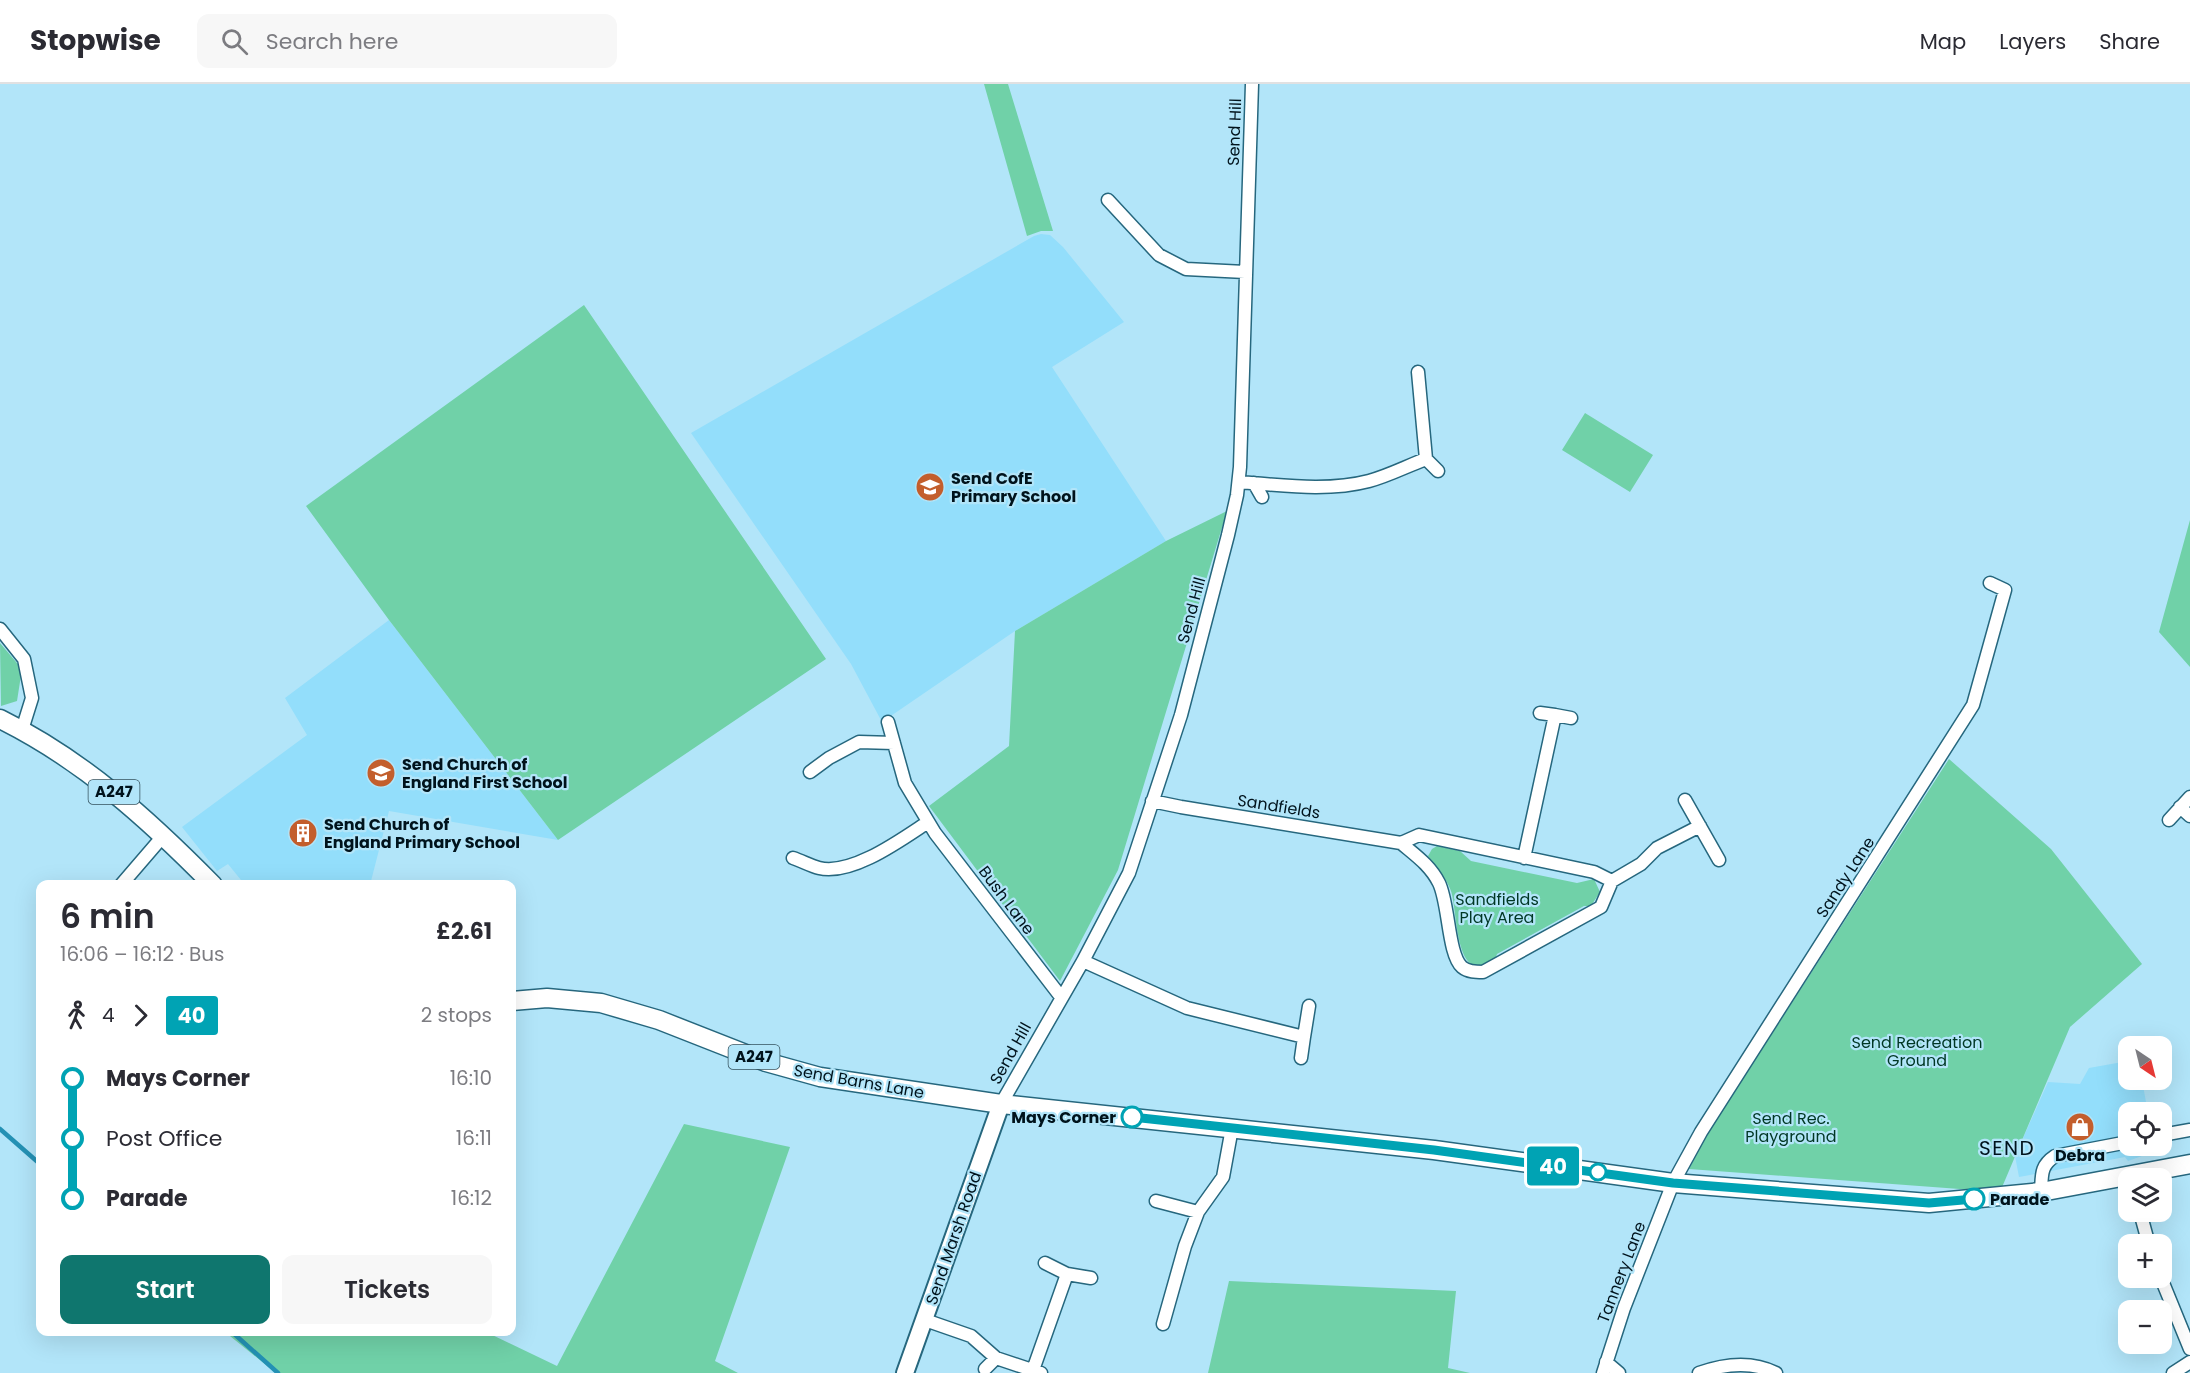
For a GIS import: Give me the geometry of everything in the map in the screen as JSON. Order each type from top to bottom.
[{"type":"main road","name":"A247","points":[[0,719],[22,730],[108,786],[164,835],[208,880]]},
{"type":"main road","name":"Send Barns Lane","points":[[516,1001],[547,998],[601,1003],[659,1020],[766,1062],[820,1077],[1001,1104]]},
{"type":"main road","name":"A247","points":[[1001,1104],[1434,1150],[1673,1183],[1929,1203],[2041,1192],[2118,1179]]},
{"type":"main road","name":"Send Marsh Road","points":[[905,1373],[1001,1104]]},
{"type":"main road","name":"A247","points":[[2172,1168],[2190,1164]]},
{"type":"street","name":"Send Hill","points":[[1001,1104],[1083,961],[1129,873],[1181,715],[1228,536],[1239,482],[1252,84]]},
{"type":"street","points":[[1108,200],[1159,255],[1186,269],[1245,272]]},
{"type":"street","points":[[1418,372],[1426,459],[1438,471]]},
{"type":"street","points":[[1239,482],[1312,487],[1343,486],[1370,481],[1426,459]]},
{"type":"street","points":[[1254,483],[1262,496]]},
{"type":"street","name":"Sandy Lane","points":[[1673,1183],[1701,1132],[1973,705],[2005,591],[1990,583]]},
{"type":"street","points":[[0,629],[24,659],[32,698],[22,730]]},
{"type":"street","points":[[1540,713],[1572,718]]},
{"type":"street","points":[[1524,858],[1555,715]]},
{"type":"street","name":"Bush Lane","points":[[888,722],[905,783],[928,822],[992,910],[1061,997]]},
{"type":"street","points":[[810,772],[829,758],[859,742],[894,743]]},
{"type":"street","points":[[2169,820],[2190,797]]},
{"type":"street","points":[[1685,800],[1719,860]]},
{"type":"street","name":"Sandfields","points":[[1152,801],[1401,843],[1419,835],[1594,872],[1612,881]]},
{"type":"street","points":[[2180,807],[2190,816]]},
{"type":"street","points":[[793,858],[821,868],[852,865],[886,850],[928,822]]},
{"type":"street","points":[[1401,843],[1433,873],[1445,898],[1455,957],[1462,967],[1473,972],[1484,972],[1601,907],[1612,881],[1641,864],[1657,848],[1700,826]]},
{"type":"street","points":[[125,880],[164,835]]},
{"type":"street","points":[[1083,961],[1187,1008],[1304,1037]]},
{"type":"street","points":[[1301,1058],[1309,1006]]},
{"type":"street","points":[[1163,1324],[1185,1246],[1198,1212],[1223,1177],[1232,1128]]},
{"type":"street","points":[[2172,1133],[2190,1130]]},
{"type":"street","points":[[2041,1192],[2042,1174],[2046,1162],[2055,1156],[2118,1144]]},
{"type":"street","name":"Tannery Lane","points":[[1604,1368],[1624,1308],[1673,1183]]},
{"type":"street","points":[[1156,1201],[1198,1212]]},
{"type":"street","points":[[1045,1263],[1067,1274],[1090,1278]]},
{"type":"street","points":[[925,1320],[971,1336],[996,1358],[1037,1372],[1067,1274]]},
{"type":"street","points":[[2165,1288],[2190,1349]]},
{"type":"street","points":[[985,1369],[996,1358]]},
{"type":"street","points":[[2172,1373],[2190,1362]]},
{"type":"street","points":[[1700,1373],[1733,1365],[1759,1367],[1776,1373]]},
{"type":"street","points":[[1604,1368],[1619,1373]]},
{"type":"shaded area","name":"Send CofE Primary School","points":[[1041,234],[1050,235],[1063,247],[1124,322],[1052,367],[1166,541],[1015,631],[882,722],[851,664],[691,433]]},
{"type":"shaded area","name":"Send Church of England First School","points":[[389,620],[558,840],[389,811],[371,880],[241,880],[228,864],[217,871],[182,827],[307,735],[285,698]]},
{"type":"shaded area","points":[[2118,1063],[2118,1090],[2144,1090],[2146,1102],[2118,1102],[2118,1156],[2142,1156],[2128,1161],[2125,1157],[2019,1177],[2015,1156],[2048,1082],[2080,1084],[2089,1068]]},
{"type":"green space","points":[[984,84],[1008,84],[1053,231],[1041,231],[1027,236]]},
{"type":"green space","points":[[584,305],[826,659],[558,840],[389,620],[306,506]]},
{"type":"green space","points":[[1585,413],[1653,455],[1630,492],[1562,450]]},
{"type":"green space","points":[[1227,511],[1118,870],[1060,981],[929,806],[1009,746],[1015,631],[1166,541]]},
{"type":"green space","points":[[2190,520],[2190,667],[2159,632]]},
{"type":"green space","points":[[0,643],[22,669],[17,701],[1,706]]},
{"type":"green space","name":"Send Recreation Ground","points":[[1949,759],[2051,849],[2142,964],[2070,1027],[2000,1192],[1689,1169],[1706,1136]]},
{"type":"green space","name":"Sandfields Play Area","points":[[1437,846],[1460,851],[1471,861],[1577,883],[1594,879],[1600,892],[1591,906],[1584,906],[1497,954],[1495,960],[1482,966],[1473,965],[1462,949],[1449,886],[1428,856]]},
{"type":"green space","points":[[684,1124],[790,1147],[715,1361],[738,1373],[276,1373],[230,1336],[494,1336],[557,1366]]},
{"type":"green space","points":[[1229,1281],[1456,1291],[1448,1368],[1470,1373],[1208,1373]]},
{"type":"waterway","points":[[0,1129],[36,1160]]},
{"type":"waterway","points":[[236,1336],[278,1373]]},
{"type":"bus line","name":"40","points":[[1132,1117],[1434,1150],[1673,1183],[1929,1203],[1974,1199]]},
{"type":"place","name":"Send CofE Primary School","points":[[930,487]]},
{"type":"place","name":"Send Church of England First School","points":[[381,773]]},
{"type":"place","name":"Send Church of England Primary School","points":[[303,833]]},
{"type":"place","name":"Mays Corner","points":[[1132,1117]]},
{"type":"place","name":"Debra","points":[[2080,1127]]},
{"type":"place","name":"Parade","points":[[1974,1199]]},
{"type":"district","name":"SEND","points":[[2007,1148]]},
{"type":"park label","name":"Send Rec. Playground","points":[[1791,1127]]}]
